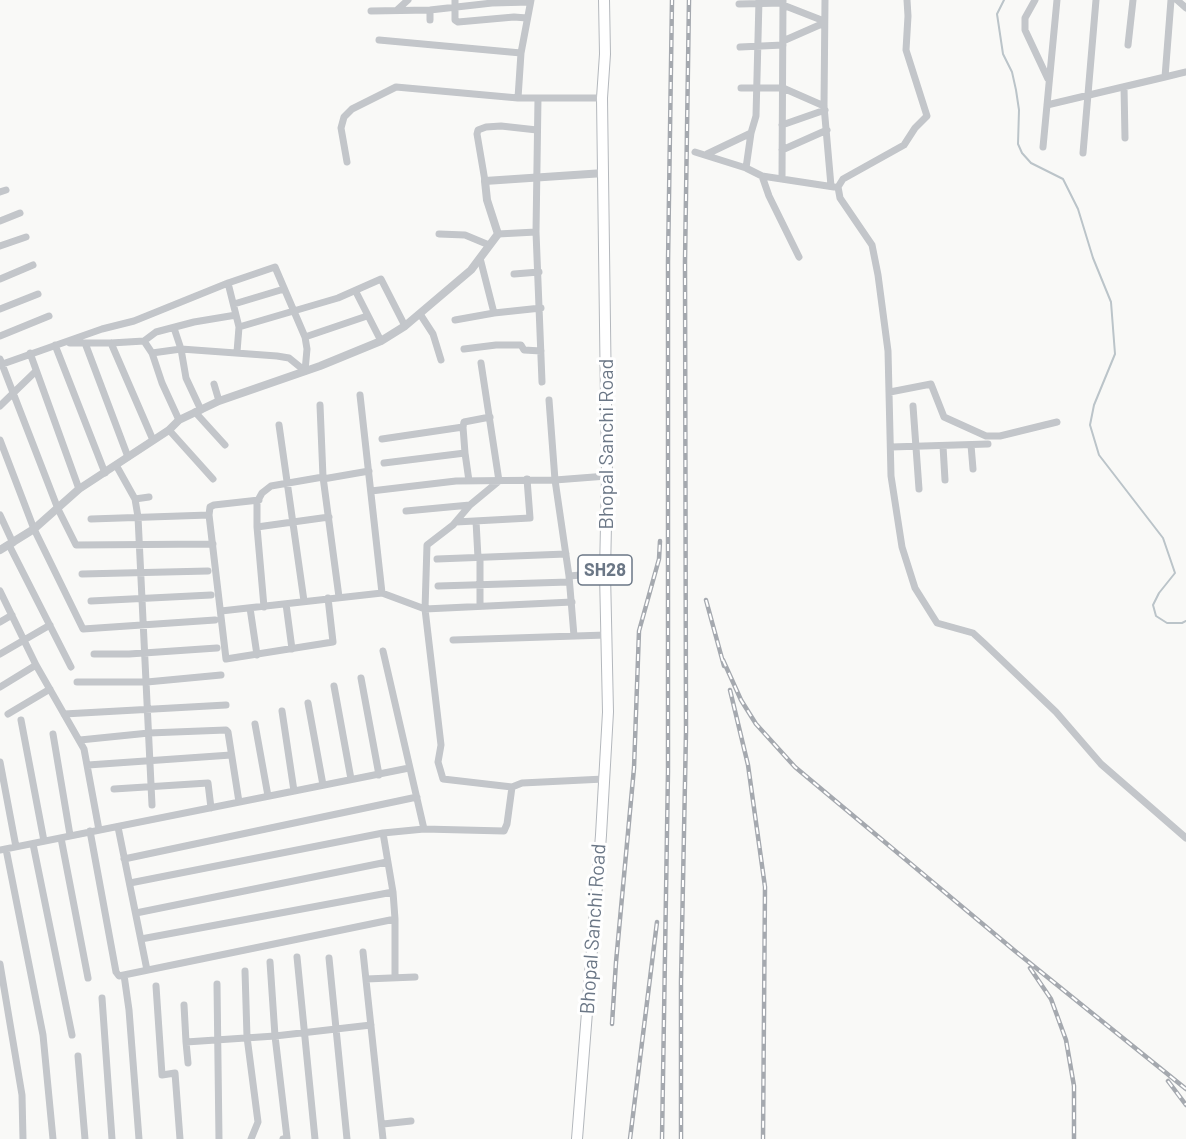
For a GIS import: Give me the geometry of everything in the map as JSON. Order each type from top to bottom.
[{"type":"main road","name":"Bhopal Sanchi Road","points":[[577,1139],[608,712],[602,98],[604,0]]},
{"type":"street","points":[[397,10],[408,0]]},
{"type":"street","points":[[455,0],[455,20],[458,22],[527,18]]},
{"type":"street","points":[[825,0],[826,130],[835,187],[872,245],[878,275],[890,392],[891,476],[902,547],[915,588],[937,623],[973,633],[1056,712],[1101,764],[1186,838]]},
{"type":"street","points":[[835,187],[843,179],[904,145],[915,128],[927,116],[906,50],[907,0]]},
{"type":"street","points":[[1035,0],[1025,18],[1025,30],[1050,81]]},
{"type":"street","points":[[1043,147],[1057,0]]},
{"type":"street","points":[[1083,153],[1096,0]]},
{"type":"street","points":[[1128,45],[1133,0]]},
{"type":"street","points":[[1165,77],[1171,0]]},
{"type":"street","points":[[1177,0],[1186,8]]},
{"type":"street","points":[[371,11],[430,10],[530,1],[521,53],[518,98]]},
{"type":"street","points":[[746,168],[751,133],[756,117],[759,2]]},
{"type":"street","points":[[739,4],[783,3],[824,22]]},
{"type":"street","points":[[782,179],[783,3]]},
{"type":"street","points":[[430,10],[430,20]]},
{"type":"street","points":[[741,47],[783,43],[824,22]]},
{"type":"street","points":[[379,40],[521,53]]},
{"type":"street","points":[[1047,105],[1186,72]]},
{"type":"street","points":[[347,162],[341,128],[344,117],[352,109],[396,87],[518,98],[602,98]]},
{"type":"street","points":[[1124,87],[1125,138]]},
{"type":"street","points":[[741,88],[783,88],[825,108]]},
{"type":"street","points":[[538,98],[535,177],[542,382]]},
{"type":"street","points":[[782,125],[825,108]]},
{"type":"street","points":[[498,234],[487,201],[478,130],[501,126],[537,130]]},
{"type":"street","points":[[782,150],[826,130]]},
{"type":"street","points":[[707,154],[751,133]]},
{"type":"street","points":[[695,152],[707,154],[762,176],[835,187]]},
{"type":"street","points":[[485,181],[604,173]]},
{"type":"street","points":[[762,176],[769,196],[799,257]]},
{"type":"street","points":[[0,221],[20,213]]},
{"type":"street","points":[[0,550],[34,529],[79,489],[169,430],[179,420],[219,401],[381,341],[405,326],[471,270],[498,234],[536,232]]},
{"type":"street","points":[[439,234],[465,235],[489,245]]},
{"type":"street","points":[[0,246],[26,237]]},
{"type":"street","points":[[480,258],[494,313]]},
{"type":"street","points":[[0,279],[33,265]]},
{"type":"street","points":[[213,544],[76,544],[58,509],[1,362],[134,321],[228,283],[275,267],[305,337],[307,349],[305,371]]},
{"type":"street","points":[[514,274],[539,272]]},
{"type":"street","points":[[239,327],[356,292],[381,279],[405,326]]},
{"type":"street","points":[[228,283],[239,327],[237,352]]},
{"type":"street","points":[[234,304],[284,289]]},
{"type":"street","points":[[356,292],[381,341]]},
{"type":"street","points":[[0,309],[38,294]]},
{"type":"street","points":[[455,320],[541,308]]},
{"type":"street","points":[[420,314],[433,334],[441,360]]},
{"type":"street","points":[[65,342],[144,341],[151,334],[236,315]]},
{"type":"street","points":[[0,336],[49,316]]},
{"type":"street","points":[[305,337],[367,316]]},
{"type":"street","points":[[174,328],[181,349],[186,378],[198,411],[225,445]]},
{"type":"street","points":[[144,341],[152,353],[162,383],[179,420]]},
{"type":"street","points":[[85,343],[128,457]]},
{"type":"street","points":[[111,343],[153,440]]},
{"type":"street","points":[[55,345],[105,472]]},
{"type":"street","points":[[464,349],[521,345],[524,350],[541,351]]},
{"type":"street","points":[[152,353],[181,349],[289,358],[305,371]]},
{"type":"street","points":[[30,353],[79,489]]},
{"type":"street","points":[[481,363],[499,481]]},
{"type":"street","points":[[0,406],[36,371]]},
{"type":"street","points":[[214,384],[219,401]]},
{"type":"street","points":[[890,392],[931,384],[944,417],[986,436],[1000,436],[1057,422]]},
{"type":"street","points":[[360,395],[381,593]]},
{"type":"street","points":[[549,400],[555,480],[572,602],[574,636]]},
{"type":"street","points":[[320,405],[323,478],[339,597]]},
{"type":"street","points":[[913,406],[919,489]]},
{"type":"street","points":[[469,481],[464,422],[490,417]]},
{"type":"street","points":[[279,425],[304,601]]},
{"type":"street","points":[[382,439],[463,427]]},
{"type":"street","points":[[169,430],[213,479]]},
{"type":"street","points":[[0,440],[34,529],[83,629],[215,620]]},
{"type":"street","points":[[891,447],[988,444]]},
{"type":"street","points":[[971,445],[973,469]]},
{"type":"street","points":[[944,446],[945,480]]},
{"type":"street","points":[[384,463],[465,453]]},
{"type":"street","points":[[116,465],[135,499],[141,545],[152,806]]},
{"type":"street","points":[[264,607],[257,527],[259,500],[262,493],[271,486],[369,471]]},
{"type":"street","points":[[371,491],[469,481],[555,480],[607,476]]},
{"type":"street","points":[[456,522],[530,518],[527,479]]},
{"type":"street","points":[[499,481],[470,506],[456,522],[427,545],[425,609],[441,745],[438,762],[443,779],[512,787],[522,783],[604,779]]},
{"type":"street","points":[[135,499],[149,497]]},
{"type":"street","points":[[259,500],[210,507],[209,515],[226,659],[333,642],[328,598]]},
{"type":"street","points":[[406,511],[470,506]]},
{"type":"street","points":[[0,515],[11,544],[71,667]]},
{"type":"street","points":[[91,519],[209,515]]},
{"type":"street","points":[[257,527],[329,517]]},
{"type":"street","points":[[476,521],[480,606]]},
{"type":"street","points":[[437,559],[566,554]]},
{"type":"street","points":[[82,574],[207,571]]},
{"type":"street","points":[[438,586],[569,579],[605,573]]},
{"type":"street","points":[[0,591],[36,665],[80,740],[88,765],[99,830]]},
{"type":"street","points":[[221,611],[381,593],[425,609],[572,602]]},
{"type":"street","points":[[91,601],[211,595]]},
{"type":"street","points":[[286,604],[292,649]]},
{"type":"street","points":[[250,608],[257,655]]},
{"type":"street","points":[[0,622],[12,615]]},
{"type":"street","points":[[0,654],[50,625]]},
{"type":"street","points":[[453,640],[606,635]]},
{"type":"street","points":[[94,654],[217,648]]},
{"type":"street","points":[[383,651],[424,829]]},
{"type":"street","points":[[0,687],[36,665]]},
{"type":"street","points":[[77,682],[147,682],[221,675]]},
{"type":"street","points":[[361,678],[379,775]]},
{"type":"street","points":[[334,686],[351,779]]},
{"type":"street","points":[[8,714],[50,689]]},
{"type":"street","points":[[308,703],[323,785]]},
{"type":"street","points":[[64,714],[226,705]]},
{"type":"street","points":[[282,711],[294,791]]},
{"type":"street","points":[[21,720],[44,841]]},
{"type":"street","points":[[255,724],[268,796]]},
{"type":"street","points":[[80,740],[149,733],[225,730],[228,732],[239,802]]},
{"type":"street","points":[[53,734],[70,836]]},
{"type":"street","points":[[88,765],[231,755]]},
{"type":"street","points":[[0,762],[16,847]]},
{"type":"street","points":[[53,1139],[43,1035],[3,850],[409,768]]},
{"type":"street","points":[[114,789],[208,783],[211,808]]},
{"type":"street","points":[[130,883],[383,833],[424,829],[504,831],[512,787]]},
{"type":"street","points":[[124,859],[417,797]]},
{"type":"street","points":[[118,827],[147,970]]},
{"type":"street","points":[[90,831],[116,972],[119,976],[395,919]]},
{"type":"street","points":[[383,833],[393,892],[395,978]]},
{"type":"street","points":[[61,838],[88,978]]},
{"type":"street","points":[[33,844],[72,1035]]},
{"type":"street","points":[[136,913],[387,862]]},
{"type":"street","points":[[141,939],[393,892]]},
{"type":"street","points":[[363,952],[383,1139]]},
{"type":"street","points":[[297,957],[315,1139]]},
{"type":"street","points":[[330,958],[347,1139]]},
{"type":"street","points":[[270,962],[274,1036],[287,1138],[282,1139]]},
{"type":"street","points":[[0,964],[22,1095],[23,1139]]},
{"type":"street","points":[[245,971],[248,1037],[258,1122],[251,1139]]},
{"type":"street","points":[[124,975],[139,1139]]},
{"type":"street","points":[[366,979],[416,977]]},
{"type":"street","points":[[216,984],[219,1039],[219,1139]]},
{"type":"street","points":[[156,986],[162,1075],[175,1073],[180,1139]]},
{"type":"street","points":[[102,998],[112,1139]]},
{"type":"street","points":[[184,1005],[188,1063]]},
{"type":"street","points":[[186,1042],[274,1036],[371,1025]]},
{"type":"street","points":[[78,1056],[85,1139]]},
{"type":"street","points":[[382,1124],[411,1121]]},
{"type":"waterway","points":[[1004,0],[997,14],[1003,54],[1012,72],[1016,90],[1019,110],[1018,144],[1031,163],[1063,179],[1078,209],[1093,258],[1111,302],[1115,354],[1094,405],[1090,425],[1099,455],[1163,538],[1175,573],[1159,593],[1153,605],[1156,616],[1167,623],[1186,621]]},
{"type":"railway","points":[[662,1139],[668,771],[668,262],[672,0]]},
{"type":"railway","points":[[681,1139],[681,982],[686,732],[685,261],[689,0]]},
{"type":"railway","points":[[612,1024],[634,768],[639,631],[659,559],[660,541]]},
{"type":"railway","points":[[706,600],[724,666]]},
{"type":"railway","points":[[723,660],[741,700],[756,724],[795,767],[1015,951],[1186,1089]]},
{"type":"railway","points":[[730,690],[748,765],[765,887],[763,1139]]},
{"type":"railway","points":[[630,1139],[657,922]]},
{"type":"railway","points":[[1030,968],[1051,999],[1066,1040],[1074,1086],[1074,1139]]},
{"type":"railway","points":[[1168,1081],[1186,1105]]}]
